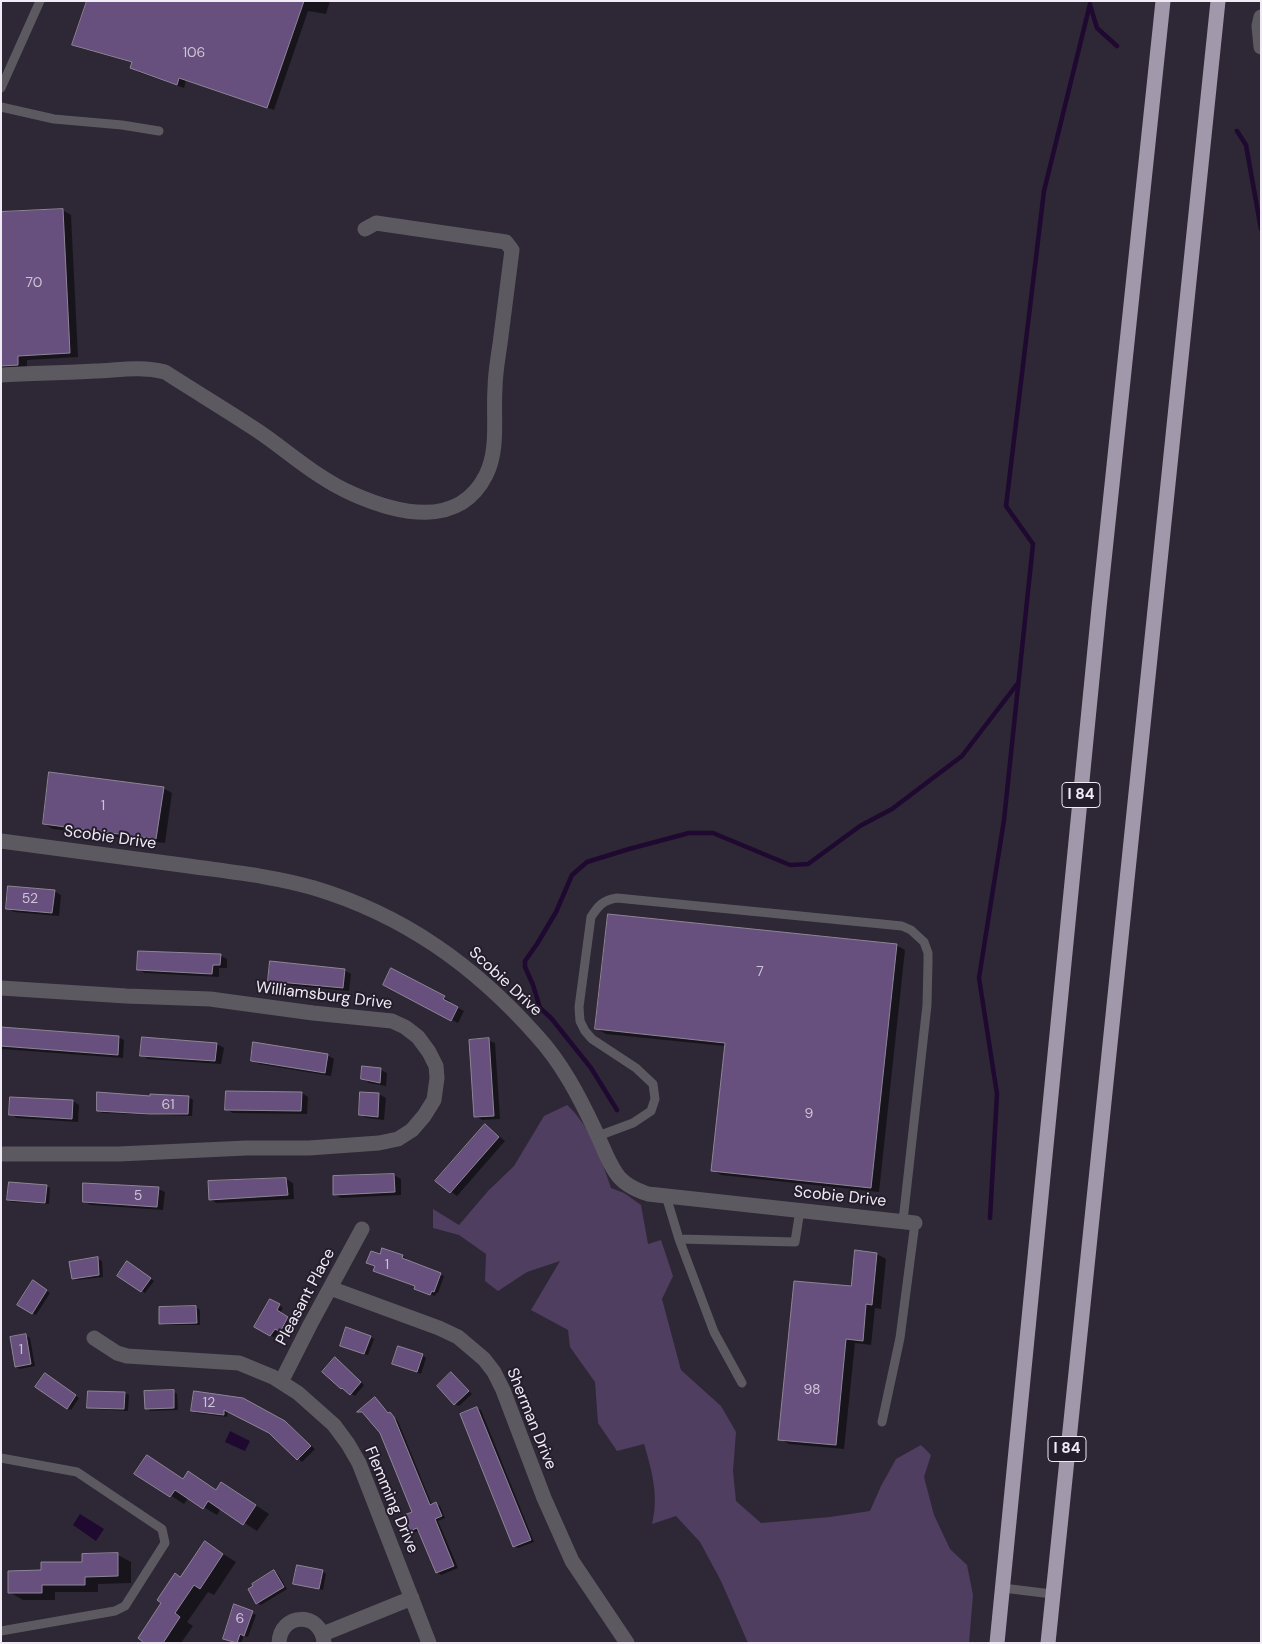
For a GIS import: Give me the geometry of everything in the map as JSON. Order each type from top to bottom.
[{"type":"highway","name":"I 84","points":[[997,1643],[1097,627],[1163,1]]},
{"type":"highway","name":"I 84","points":[[1048,1643],[1218,1]]},
{"type":"street","points":[[1261,17],[1259,42],[1261,47]]},
{"type":"street","points":[[1,375],[136,368],[166,372],[258,431],[323,477],[352,494],[392,508],[421,513],[440,512],[452,508],[467,500],[479,486],[491,461],[494,438],[495,388],[512,250],[506,242],[376,223],[365,229]]},
{"type":"street","name":"Scobie Drive","points":[[1,841],[266,877],[313,888],[366,907],[398,922],[450,954],[492,990],[538,1037],[555,1060],[583,1106],[616,1174],[626,1184],[648,1194],[909,1222]]},
{"type":"street","name":"Williamsburg Drive","points":[[1,988],[210,999],[313,1013],[392,1021],[405,1027],[424,1044],[436,1066],[437,1078],[434,1100],[412,1130],[398,1138],[379,1143],[309,1148],[246,1148],[119,1154],[1,1154]]},
{"type":"street","name":"Pleasant Place","points":[[281,1382],[362,1229]]},
{"type":"street","name":"Sherman Drive","points":[[330,1288],[439,1328],[458,1337],[484,1359],[494,1372],[503,1390],[544,1498],[572,1561],[628,1643]]},
{"type":"street","name":"Flemming Drive","points":[[94,1338],[117,1353],[127,1356],[239,1363],[281,1382],[298,1393],[334,1425],[359,1463],[430,1643]]},
{"type":"street","points":[[279,1643],[281,1632],[291,1621],[306,1619],[314,1622],[324,1638],[412,1598]]},
{"type":"lane","points":[[1,88],[40,1]]},
{"type":"lane","points":[[1,107],[54,120],[122,125],[160,131]]},
{"type":"lane","points":[[598,1136],[645,1115],[651,1111],[655,1099],[652,1084],[636,1068],[592,1039],[580,1021],[591,918],[598,906],[607,900],[617,898],[902,926],[911,930],[924,942],[928,953],[927,1005],[900,1338],[882,1422]]},
{"type":"lane","points":[[666,1196],[679,1239],[714,1332],[742,1383]]},
{"type":"lane","points":[[679,1239],[795,1242],[800,1210]]},
{"type":"lane","points":[[1,1458],[77,1472],[162,1529],[165,1543],[125,1606],[115,1611],[1,1631]]},
{"type":"lane","points":[[1003,1588],[1052,1594]]},
{"type":"shaded area","points":[[567,1105],[575,1113],[588,1133],[599,1154],[611,1188],[624,1193],[641,1205],[648,1244],[661,1240],[673,1276],[662,1299],[681,1370],[721,1406],[736,1432],[733,1471],[736,1501],[761,1523],[830,1517],[870,1511],[896,1459],[921,1445],[931,1455],[924,1477],[934,1515],[950,1549],[967,1565],[973,1595],[969,1643],[748,1643],[721,1581],[700,1542],[676,1516],[652,1524],[655,1494],[644,1444],[617,1451],[598,1423],[595,1382],[570,1347],[568,1330],[531,1310],[560,1261],[527,1272],[498,1291],[485,1281],[486,1254],[459,1235],[433,1228],[433,1209],[459,1225],[488,1191],[514,1166],[544,1116]]},
{"type":"shaded area","points":[[230,1431],[250,1441],[245,1451],[225,1442]]},
{"type":"shaded area","points":[[80,1514],[104,1529],[96,1541],[73,1525]]},
{"type":"building","points":[[87,1],[304,1],[267,108],[179,78],[177,85],[130,68],[132,62],[72,45]]},
{"type":"building","points":[[63,209],[70,353],[18,356],[18,365],[1,366],[1,212]]},
{"type":"building","points":[[49,772],[164,787],[156,839],[43,824]]},
{"type":"building","points":[[8,886],[55,890],[52,913],[6,909]]},
{"type":"building","points":[[608,914],[897,944],[871,1188],[711,1171],[725,1043],[595,1029]]},
{"type":"building","points":[[138,951],[221,954],[220,965],[213,965],[212,974],[137,970]]},
{"type":"building","points":[[270,961],[345,969],[343,988],[268,981]]},
{"type":"building","points":[[391,968],[445,996],[443,999],[458,1007],[451,1021],[383,985]]},
{"type":"building","points":[[1,1027],[119,1036],[118,1055],[1,1046]]},
{"type":"building","points":[[142,1037],[217,1043],[215,1061],[140,1056]]},
{"type":"building","points":[[489,1038],[494,1116],[474,1117],[469,1040]]},
{"type":"building","points":[[253,1042],[328,1054],[325,1073],[251,1061]]},
{"type":"building","points":[[362,1066],[381,1068],[380,1083],[361,1079]]},
{"type":"building","points":[[226,1091],[302,1092],[301,1111],[225,1110]]},
{"type":"building","points":[[97,1092],[150,1096],[150,1094],[189,1096],[188,1114],[97,1111]]},
{"type":"building","points":[[360,1092],[379,1093],[378,1117],[359,1115]]},
{"type":"building","points":[[10,1097],[73,1100],[72,1119],[9,1115]]},
{"type":"building","points":[[485,1124],[499,1137],[450,1193],[435,1181]]},
{"type":"building","points":[[394,1174],[395,1192],[333,1195],[333,1176]]},
{"type":"building","points":[[286,1178],[288,1195],[209,1200],[208,1181]]},
{"type":"building","points":[[9,1182],[47,1185],[45,1203],[7,1200]]},
{"type":"building","points":[[83,1183],[159,1187],[157,1207],[83,1202]]},
{"type":"building","points":[[382,1248],[403,1255],[402,1258],[441,1273],[434,1292],[432,1291],[430,1295],[414,1289],[415,1286],[373,1271],[375,1266],[366,1263],[371,1251],[380,1254]]},
{"type":"building","points":[[855,1250],[877,1253],[872,1305],[866,1304],[863,1341],[846,1339],[836,1445],[778,1440],[794,1281],[851,1286]]},
{"type":"building","points":[[98,1257],[99,1275],[72,1279],[69,1262]]},
{"type":"building","points":[[127,1261],[151,1278],[141,1292],[117,1276]]},
{"type":"building","points":[[33,1280],[47,1290],[32,1314],[17,1305]]},
{"type":"building","points":[[270,1299],[280,1304],[277,1310],[288,1317],[280,1332],[275,1329],[270,1336],[254,1327]]},
{"type":"building","points":[[196,1306],[197,1323],[159,1324],[159,1307]]},
{"type":"building","points":[[346,1327],[371,1336],[364,1354],[340,1346]]},
{"type":"building","points":[[26,1334],[31,1364],[15,1367],[10,1337]]},
{"type":"building","points":[[398,1346],[423,1354],[417,1372],[392,1364]]},
{"type":"building","points":[[335,1357],[361,1382],[350,1395],[322,1372]]},
{"type":"building","points":[[451,1372],[469,1391],[454,1405],[437,1386]]},
{"type":"building","points":[[45,1373],[76,1395],[67,1409],[35,1387]]},
{"type":"building","points":[[174,1390],[174,1408],[145,1409],[144,1391]]},
{"type":"building","points":[[88,1391],[125,1392],[124,1409],[87,1408]]},
{"type":"building","points":[[194,1391],[243,1398],[285,1421],[311,1446],[297,1460],[269,1433],[224,1410],[224,1415],[191,1411]]},
{"type":"building","points":[[375,1397],[388,1413],[390,1412],[394,1417],[430,1505],[436,1502],[442,1516],[435,1519],[454,1566],[436,1573],[417,1528],[410,1531],[404,1515],[412,1512],[380,1433],[362,1412],[357,1412]]},
{"type":"building","points":[[477,1407],[531,1540],[513,1547],[460,1414]]},
{"type":"building","points":[[147,1455],[183,1479],[188,1471],[216,1490],[221,1482],[256,1505],[243,1525],[208,1501],[203,1509],[175,1490],[170,1497],[134,1474]]},
{"type":"building","points":[[205,1541],[223,1554],[200,1589],[194,1585],[175,1613],[180,1617],[163,1643],[144,1643],[138,1638],[161,1603],[157,1600],[175,1573],[180,1577]]},
{"type":"building","points":[[118,1553],[118,1576],[85,1577],[85,1585],[42,1585],[42,1593],[8,1593],[8,1571],[41,1570],[41,1562],[82,1562],[82,1554]]},
{"type":"building","points":[[297,1565],[323,1570],[319,1589],[293,1584]]},
{"type":"building","points":[[274,1570],[284,1587],[256,1604],[248,1589],[253,1586],[252,1584]]},
{"type":"building","points":[[234,1604],[253,1611],[244,1636],[240,1634],[237,1643],[223,1639]]},
{"type":"waterway","points":[[990,1218],[997,1094],[979,978],[1004,820],[1033,544],[1006,506],[1044,191],[1090,4]]},
{"type":"waterway","points":[[1090,5],[1097,28],[1117,46]]},
{"type":"waterway","points":[[1237,131],[1246,145],[1261,229]]},
{"type":"waterway","points":[[617,1110],[591,1068],[551,1018],[540,1008],[525,967],[525,961],[556,912],[572,875],[587,862],[689,833],[713,833],[790,865],[808,864],[860,826],[892,809],[962,756],[1018,683]]}]
